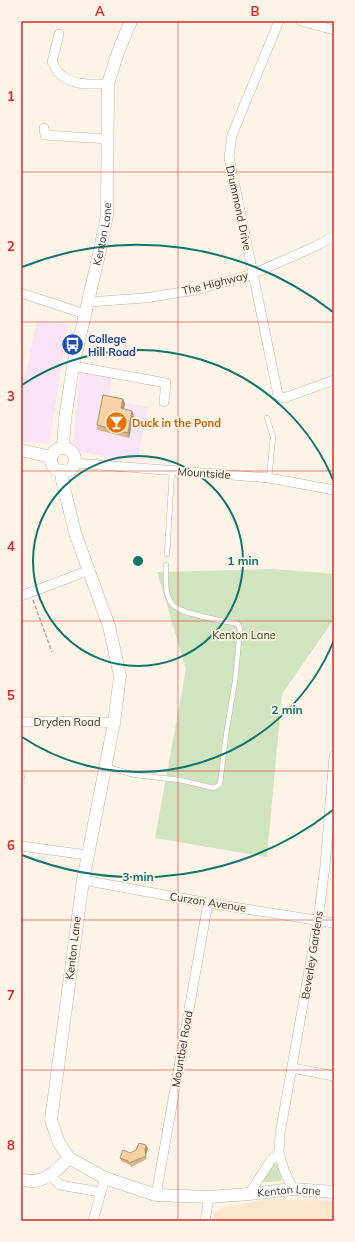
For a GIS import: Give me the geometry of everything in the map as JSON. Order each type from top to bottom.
[{"type":"street","name":"Kenton Lane","points":[[63,448],[65,419],[73,366],[100,250],[106,214],[108,84],[118,52],[131,21]]},
{"type":"street","name":"Drummond Drive","points":[[279,21],[232,135],[229,157],[278,395],[284,398],[334,380]]},
{"type":"street","points":[[302,21],[334,30]]},
{"type":"street","points":[[59,34],[52,62],[60,75],[75,83],[108,84]]},
{"type":"street","points":[[44,128],[45,135],[108,139]]},
{"type":"street","name":"The Highway","points":[[88,302],[145,298],[196,290],[253,274],[316,246],[334,236]]},
{"type":"street","points":[[21,293],[84,314]]},
{"type":"street","points":[[73,366],[166,384],[164,402]]},
{"type":"street","points":[[63,448],[67,449],[72,453],[74,463],[70,469],[62,471],[53,467],[51,457],[54,451],[63,448]]},
{"type":"street","points":[[21,451],[51,457]]},
{"type":"street","name":"Mountside","points":[[74,463],[269,478],[334,490]]},
{"type":"street","name":"Kenton Lane","points":[[62,471],[62,479],[75,532],[109,626],[120,676],[114,723],[83,880],[51,1120],[59,1144],[69,1158],[105,1178],[156,1195],[209,1197],[293,1189],[334,1192]]},
{"type":"street","points":[[25,595],[90,570]]},
{"type":"street","name":"Dryden Road","points":[[21,722],[84,721],[114,723]]},
{"type":"street","name":"Beverley Gardens","points":[[293,1189],[284,1170],[279,1152],[280,1134],[318,920],[332,799],[334,756]]},
{"type":"street","points":[[21,846],[87,855]]},
{"type":"street","name":"Curzon Avenue","points":[[83,880],[208,903],[334,923]]},
{"type":"street","name":"Mountbel Road","points":[[156,1195],[208,903]]},
{"type":"street","points":[[292,1068],[334,1076]]},
{"type":"street","points":[[249,1194],[271,1160],[279,1152]]},
{"type":"street","points":[[21,1180],[34,1181],[42,1179],[59,1168],[69,1158]]},
{"type":"street","points":[[50,1175],[60,1185],[100,1192]]},
{"type":"street","points":[[93,1221],[105,1178]]},
{"type":"street","points":[[205,1221],[209,1197]]},
{"type":"lane","points":[[267,418],[273,437],[269,478]]},
{"type":"lane","points":[[167,554],[172,471]]},
{"type":"lane","points":[[105,766],[136,775],[180,780],[214,788],[220,784],[235,681],[240,630],[238,624],[181,611],[172,604],[166,587],[166,565]]},
{"type":"path","points":[[25,595],[52,652]]},
{"type":"shaded area","points":[[37,321],[68,325],[49,444],[21,440],[21,378],[25,378]]},
{"type":"shaded area","points":[[80,372],[112,378],[108,399],[148,407],[138,459],[118,459],[78,451],[73,443]]},
{"type":"shaded area","points":[[271,1199],[334,1201],[334,1221],[213,1221],[214,1214],[221,1208]]},
{"type":"green space","name":"Kenton Lane","points":[[274,569],[334,574],[334,619],[282,694],[267,857],[155,838],[186,669],[157,572]]},
{"type":"green space","points":[[274,1163],[278,1165],[282,1178],[281,1181],[265,1182],[263,1180]]},
{"type":"building","name":"Duck in the Pond","points":[[103,395],[123,399],[121,408],[132,411],[128,433],[97,425]]},
{"type":"building","points":[[139,1143],[146,1145],[146,1156],[129,1163],[128,1161],[120,1158],[123,1150],[130,1153],[136,1150]]},
{"type":"place","name":"College Hill Road","points":[[72,345]]},
{"type":"place","name":"Duck in the Pond","points":[[116,423]]}]
